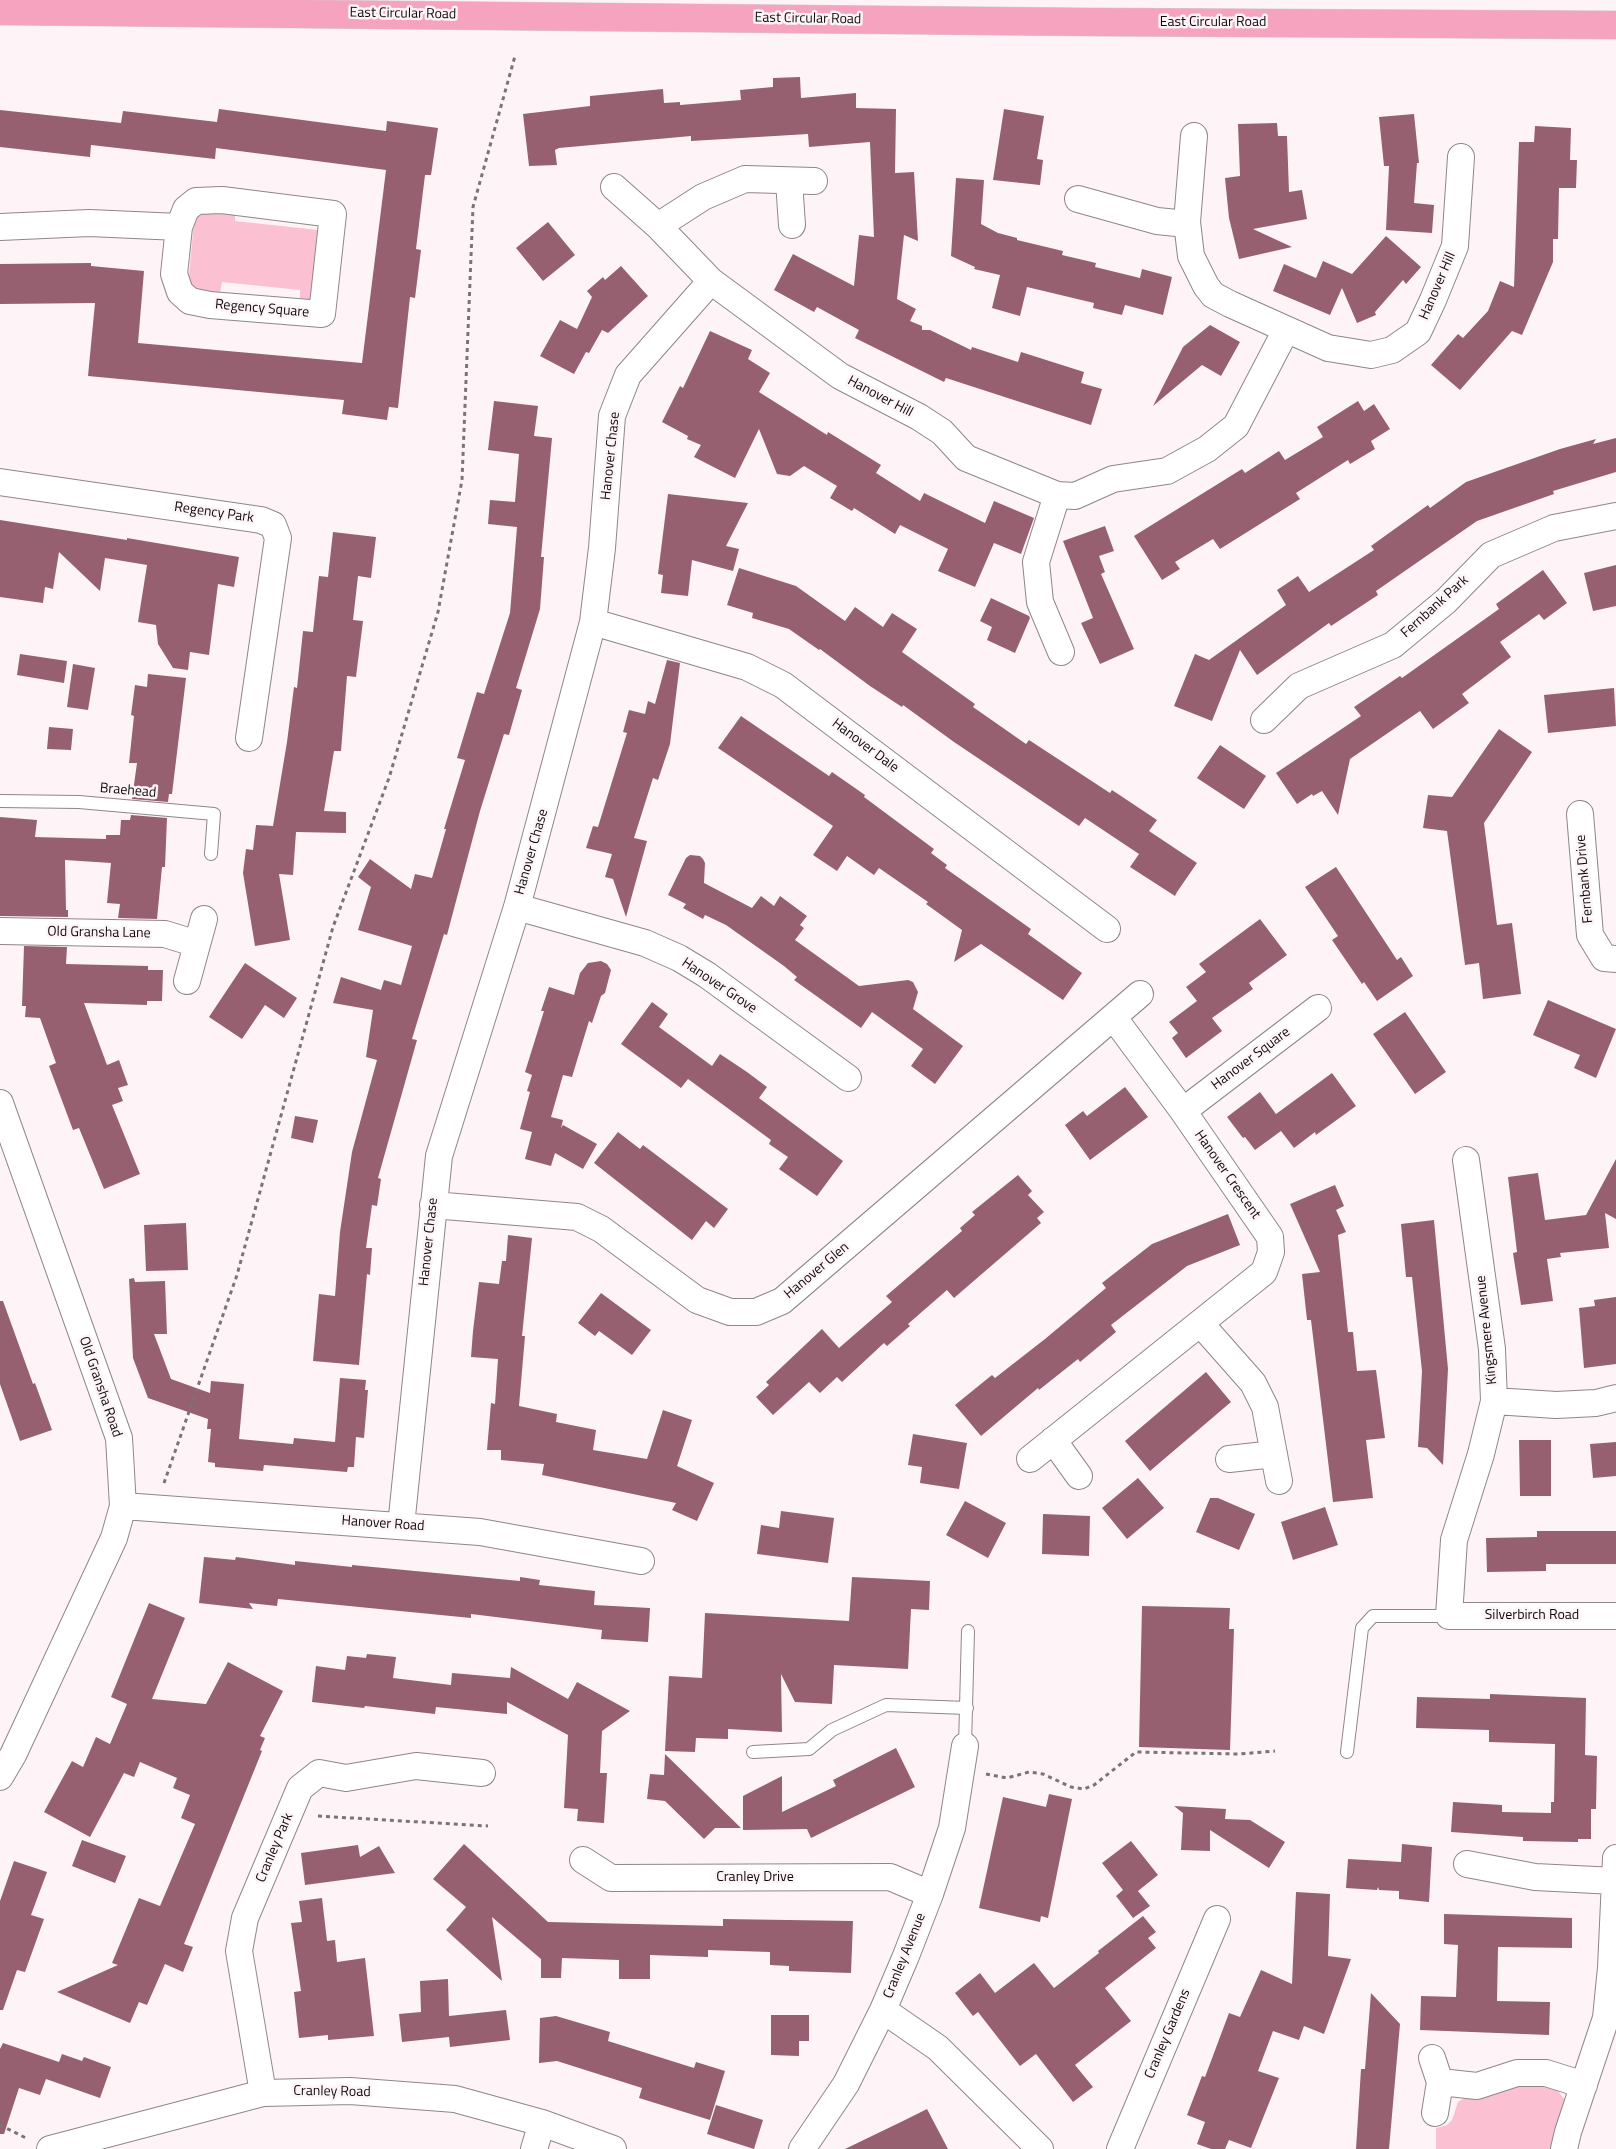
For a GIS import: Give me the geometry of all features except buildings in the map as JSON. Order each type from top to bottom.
[{"type":"highway","name":"East Circular Road","points":[[0,11],[1616,25]]},
{"type":"street","name":"Hanover Hill","points":[[1194,136],[1187,222],[1192,256],[1198,272],[1213,295],[1328,348],[1371,355],[1392,350],[1418,332],[1455,246],[1461,157]]},
{"type":"street","points":[[658,226],[704,196],[745,179],[801,181],[792,225]]},
{"type":"street","points":[[614,187],[658,226],[711,281]]},
{"type":"street","points":[[1078,199],[1156,221],[1187,222]]},
{"type":"street","name":"Regency Square","points":[[222,200],[333,214],[322,314],[210,305],[190,301],[180,292],[174,274],[179,227],[186,209],[196,201],[222,200]]},
{"type":"street","points":[[0,227],[89,223],[179,227]]},
{"type":"street","name":"Hanover Hill","points":[[711,281],[840,376],[919,417],[942,432],[966,458],[1057,495],[1075,496],[1113,479],[1167,471],[1207,449],[1236,426],[1286,330]]},
{"type":"street","name":"Hanover Chase","points":[[400,1526],[439,1156],[517,907],[593,622],[612,416],[628,375],[711,281]]},
{"type":"street","name":"Regency Park","points":[[0,482],[261,520],[273,525],[278,538],[249,738]]},
{"type":"street","points":[[1057,495],[1036,562],[1040,602],[1061,652]]},
{"type":"street","name":"Fernbank Park","points":[[1264,720],[1299,686],[1393,645],[1446,601],[1491,555],[1554,528],[1616,516]]},
{"type":"street","name":"Hanover Dale","points":[[593,622],[747,667],[783,686],[1107,928]]},
{"type":"street","name":"Fernbank Drive","points":[[1580,814],[1590,935],[1604,958],[1616,959]]},
{"type":"street","name":"Hanover Grove","points":[[517,907],[645,943],[679,958],[708,975],[848,1078]]},
{"type":"street","points":[[187,981],[204,918]]},
{"type":"street","name":"Old Gransha Lane","points":[[0,931],[165,934],[197,944]]},
{"type":"street","name":"Hanover Glen","points":[[433,1206],[577,1218],[601,1229],[697,1300],[730,1312],[756,1312],[782,1301],[1140,994]]},
{"type":"street","name":"Hanover Square","points":[[1183,1111],[1318,1008]]},
{"type":"street","name":"Hanover Crescent","points":[[1030,1459],[1264,1272],[1272,1252],[1270,1238],[1183,1111],[1114,1018]]},
{"type":"street","name":"Old Gransha Road","points":[[0,1103],[119,1438],[123,1506],[114,1538],[13,1755],[0,1777]]},
{"type":"street","name":"Kingsmere Avenue","points":[[1448,1616],[1454,1540],[1481,1454],[1494,1401],[1492,1349],[1466,1160]]},
{"type":"street","points":[[1200,1323],[1253,1383],[1265,1407],[1278,1481]]},
{"type":"street","points":[[1494,1401],[1556,1405],[1596,1403],[1616,1398]]},
{"type":"street","points":[[1053,1440],[1079,1476]]},
{"type":"street","points":[[1229,1459],[1274,1454]]},
{"type":"street","name":"Hanover Road","points":[[123,1506],[480,1532],[641,1561]]},
{"type":"street","name":"Silverbirch Road","points":[[1448,1616],[1616,1616]]},
{"type":"street","name":"Cranley Avenue","points":[[802,2149],[846,2084],[883,2010],[930,1894],[952,1828],[963,1757]]},
{"type":"street","name":"Cranley Park","points":[[262,2092],[239,1951],[245,1918],[300,1788],[319,1773],[346,1778],[416,1766],[482,1773]]},
{"type":"street","name":"Cranley Drive","points":[[583,1860],[611,1878],[890,1877],[930,1894]]},
{"type":"street","points":[[1467,1864],[1535,1877],[1615,1869],[1611,2019],[1584,2085],[1564,2149]]},
{"type":"street","name":"Cranley Gardens","points":[[1120,2149],[1217,1919]]},
{"type":"street","points":[[883,2010],[938,2048],[1040,2149]]},
{"type":"street","points":[[1432,2058],[1440,2082],[1435,2113]]},
{"type":"street","points":[[1440,2082],[1476,2086],[1517,2073],[1546,2073],[1584,2085]]},
{"type":"street","name":"Cranley Road","points":[[50,2149],[262,2092],[350,2091],[455,2099],[542,2123],[612,2149]]},
{"type":"street","points":[[534,2149],[542,2123]]},
{"type":"lane","name":"Braehead","points":[[0,801],[78,802],[214,814],[211,854]]},
{"type":"lane","points":[[1346,1752],[1362,1628],[1373,1616],[1448,1616]]},
{"type":"lane","points":[[963,1757],[967,1708],[968,1631]]},
{"type":"lane","points":[[753,1752],[809,1749],[832,1730],[886,1705],[967,1708]]},
{"type":"path","points":[[156,1507],[237,1275],[332,927],[389,778],[438,612],[462,480],[473,207],[515,56]]},
{"type":"path","points":[[963,1757],[1007,1778],[1029,1772],[1042,1774],[1071,1787],[1084,1790],[1094,1785],[1136,1752],[1239,1754],[1275,1750]]},
{"type":"path","points":[[290,1813],[351,1819],[488,1826]]},
{"type":"shaded area","points":[[221,209],[235,213],[235,221],[318,230],[312,300],[300,298],[300,290],[222,282],[220,293],[200,291],[192,286],[189,275],[194,222],[199,215]]},
{"type":"shaded area","points":[[1515,2083],[1555,2087],[1565,2100],[1552,2149],[1436,2149],[1436,2128],[1447,2125],[1452,2120],[1458,2102],[1468,2096]]}]
